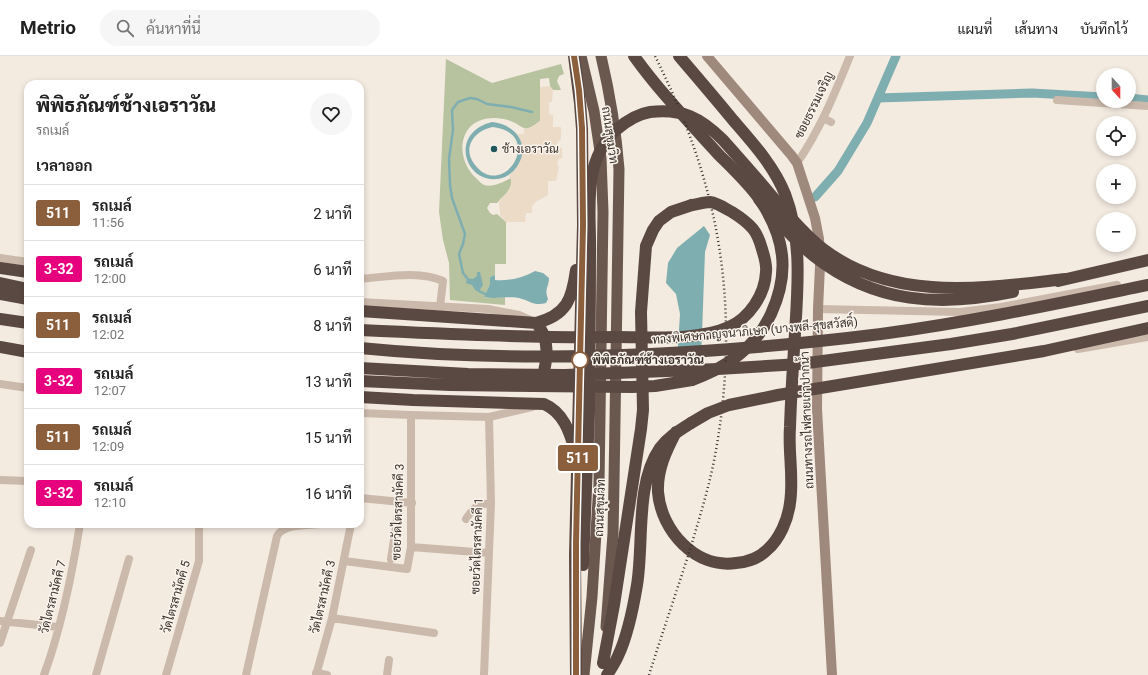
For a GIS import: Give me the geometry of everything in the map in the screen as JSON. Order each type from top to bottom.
[{"type":"highway","points":[[574,56],[580,97],[582,128],[583,225],[575,555],[576,675]]},
{"type":"highway","name":"ถนนสุขุมวิท","points":[[582,56],[594,111],[601,158],[603,212],[599,484],[592,596],[584,675]]},
{"type":"highway","name":"ถนนสุขุมวิท","points":[[601,56],[612,104],[617,137],[619,169],[614,482],[612,534],[602,669]]},
{"type":"highway","points":[[634,56],[658,87],[795,239],[814,256],[837,272],[859,283],[898,296],[946,300],[971,299],[1012,292],[1148,260]]},
{"type":"highway","points":[[676,432],[664,454],[658,480],[658,495],[662,511],[676,537],[685,547],[698,557],[731,564],[746,562],[767,551],[776,541],[787,518],[790,502],[791,475],[789,442],[797,306],[797,246],[795,227],[784,192],[761,154],[679,56]]},
{"type":"highway","points":[[576,618],[583,564],[589,412],[590,180],[595,160],[601,149],[610,136],[621,126],[633,118],[648,113],[662,111],[678,112],[696,118],[710,127],[724,140],[798,226],[823,249],[840,260],[878,277],[904,284],[929,288],[953,289],[980,288],[1066,279]]},
{"type":"highway","points":[[364,381],[458,385],[632,387],[676,384],[707,375],[733,360],[759,335],[771,313],[780,290],[783,259],[780,242],[774,226],[759,199]]},
{"type":"highway","points":[[364,330],[532,337],[642,337],[679,337],[714,332],[729,327],[742,319],[749,312],[764,287],[766,272],[765,260],[759,238],[753,229],[744,220],[722,206],[712,202],[692,205],[670,212],[659,221],[646,246],[642,312],[642,337],[643,410],[641,430],[614,604],[602,669]]},
{"type":"highway","points":[[364,311],[536,322],[554,316],[567,304],[575,281],[583,225]]},
{"type":"highway","points":[[0,268],[24,271]]},
{"type":"highway","points":[[0,284],[24,288]]},
{"type":"highway","name":"ทางพิเศษกาญจนาภิเษก (บางพลี-สุขสวัสดิ์)","points":[[364,348],[467,355],[554,356],[718,350],[802,343],[883,333],[1009,313],[1148,285]]},
{"type":"highway","points":[[0,294],[24,298]]},
{"type":"highway","points":[[364,368],[468,374],[566,375],[689,371],[800,364],[959,343],[1012,334],[1148,306]]},
{"type":"highway","points":[[0,319],[24,323]]},
{"type":"highway","points":[[364,376],[540,383],[547,358],[546,345],[540,327],[536,322]]},
{"type":"highway","points":[[608,675],[618,657],[624,641],[637,584],[643,506],[649,472],[660,448],[676,432],[708,413],[729,405],[1044,351],[1148,328]]},
{"type":"highway","points":[[0,347],[24,351]]},
{"type":"highway","points":[[364,397],[544,404],[556,411],[566,424],[573,443],[578,468]]},
{"type":"main road","name":"ถนนทางรถไฟสายเก่าปากน้ำ","points":[[707,56],[797,163],[815,218],[819,239],[820,266],[818,309],[818,409],[832,675]]},
{"type":"street","name":"ซอยธรรมเจริญ","points":[[797,163],[806,150],[822,118],[850,56]]},
{"type":"street","points":[[1057,100],[1148,106]]},
{"type":"street","points":[[822,118],[831,122]]},
{"type":"street","points":[[0,258],[24,261]]},
{"type":"street","points":[[364,279],[417,274],[438,279],[443,281],[440,306]]},
{"type":"street","points":[[818,309],[960,312],[1001,307],[1148,280]]},
{"type":"street","points":[[364,302],[488,309],[518,315],[536,322]]},
{"type":"street","points":[[818,393],[843,390],[1148,337]]},
{"type":"street","points":[[0,384],[24,387]]},
{"type":"street","points":[[364,413],[411,416],[488,417],[544,404]]},
{"type":"street","name":"ซอยวัดไตรสามัคคี 3","points":[[344,561],[407,569],[411,547],[411,416]]},
{"type":"street","name":"ซอยวัดไตรสามัคคี 1","points":[[484,675],[491,504],[488,417]]},
{"type":"street","points":[[0,480],[24,481]]},
{"type":"street","points":[[364,498],[412,503]]},
{"type":"street","points":[[391,558],[400,502]]},
{"type":"street","points":[[466,519],[478,504],[491,504]]},
{"type":"street","name":"วัดไตรสามัคคี 7","points":[[44,675],[71,579],[79,528]]},
{"type":"street","name":"วัดไตรสามัคคี 5","points":[[166,675],[199,561],[199,528]]},
{"type":"street","points":[[246,675],[277,536],[280,530],[286,528]]},
{"type":"street","name":"วัดไตรสามัคคี 3","points":[[316,674],[332,618],[350,528]]},
{"type":"street","points":[[411,547],[488,553]]},
{"type":"street","points":[[0,643],[3,622],[31,550]]},
{"type":"street","points":[[96,675],[129,560]]},
{"type":"street","points":[[332,618],[434,633]]},
{"type":"street","points":[[3,622],[58,628]]},
{"type":"street","points":[[387,675],[389,660]]},
{"type":"street","points":[[316,674],[327,675]]},
{"type":"green space","points":[[446,59],[492,83],[561,64],[564,74],[559,76],[557,81],[561,90],[553,90],[550,86],[549,78],[540,79],[540,121],[534,125],[526,128],[508,120],[496,118],[485,119],[474,123],[466,133],[463,140],[463,154],[468,168],[482,184],[487,186],[494,185],[511,178],[511,186],[507,192],[497,203],[490,203],[487,208],[490,213],[493,215],[497,214],[506,222],[506,264],[495,264],[495,275],[490,277],[490,284],[484,297],[505,297],[505,305],[450,300],[449,263],[443,240],[439,212]]},
{"type":"shaded area","points":[[550,86],[553,90],[552,102],[549,102],[549,114],[553,115],[553,127],[561,127],[561,139],[557,143],[559,147],[562,148],[562,158],[559,159],[557,163],[559,167],[556,181],[548,181],[548,195],[537,201],[532,206],[532,213],[526,213],[525,222],[506,222],[500,215],[499,200],[511,187],[509,175],[516,169],[521,142],[517,134],[524,134],[524,129],[530,128],[540,121],[540,87]]},
{"type":"water","points":[[492,122],[507,126],[518,136],[523,149],[522,157],[517,167],[509,175],[492,179],[481,176],[472,169],[467,159],[466,148],[469,138],[478,128]],"holes":[[[493,127],[509,132],[516,141],[518,152],[514,162],[507,171],[497,175],[486,174],[475,165],[471,159],[469,152],[472,141],[481,132]]]},
{"type":"water","points":[[704,226],[710,235],[705,252],[701,361],[679,361],[678,345],[680,314],[676,294],[666,283],[668,263],[677,248]]},
{"type":"water","points":[[535,271],[543,273],[549,278],[547,290],[548,299],[546,303],[536,304],[522,299],[507,297],[484,297],[490,284],[490,277],[495,275],[495,280],[505,280],[526,276]]},
{"type":"water","points":[[477,272],[480,272],[483,285],[479,291],[476,291],[472,285],[466,283],[467,278],[473,279],[477,276]]},
{"type":"waterway","points":[[815,197],[838,171],[867,123],[896,56]]},
{"type":"waterway","points":[[878,98],[1032,93],[1096,97]]},
{"type":"waterway","points":[[467,278],[463,273],[459,254],[465,234],[452,198],[450,185],[449,159],[453,130],[452,110],[458,102],[470,98],[477,99],[487,104],[511,107],[532,112]]},
{"type":"waterway","points":[[1136,99],[1148,100]]},
{"type":"waterway","points":[[479,291],[485,294]]},
{"type":"railway","points":[[649,675],[689,553],[711,476],[721,418],[726,354],[726,322],[721,257],[708,194],[698,159],[685,124],[655,56]]},
{"type":"bus line","name":"511","points":[[574,56],[578,77],[582,128],[583,225],[575,579],[576,675]]},
{"type":"place","name":"ช้างเอราวัณ","points":[[494,149]]},
{"type":"place","name":"พิพิธภัณฑ์ช้างเอราวัณ","points":[[580,360]]}]
